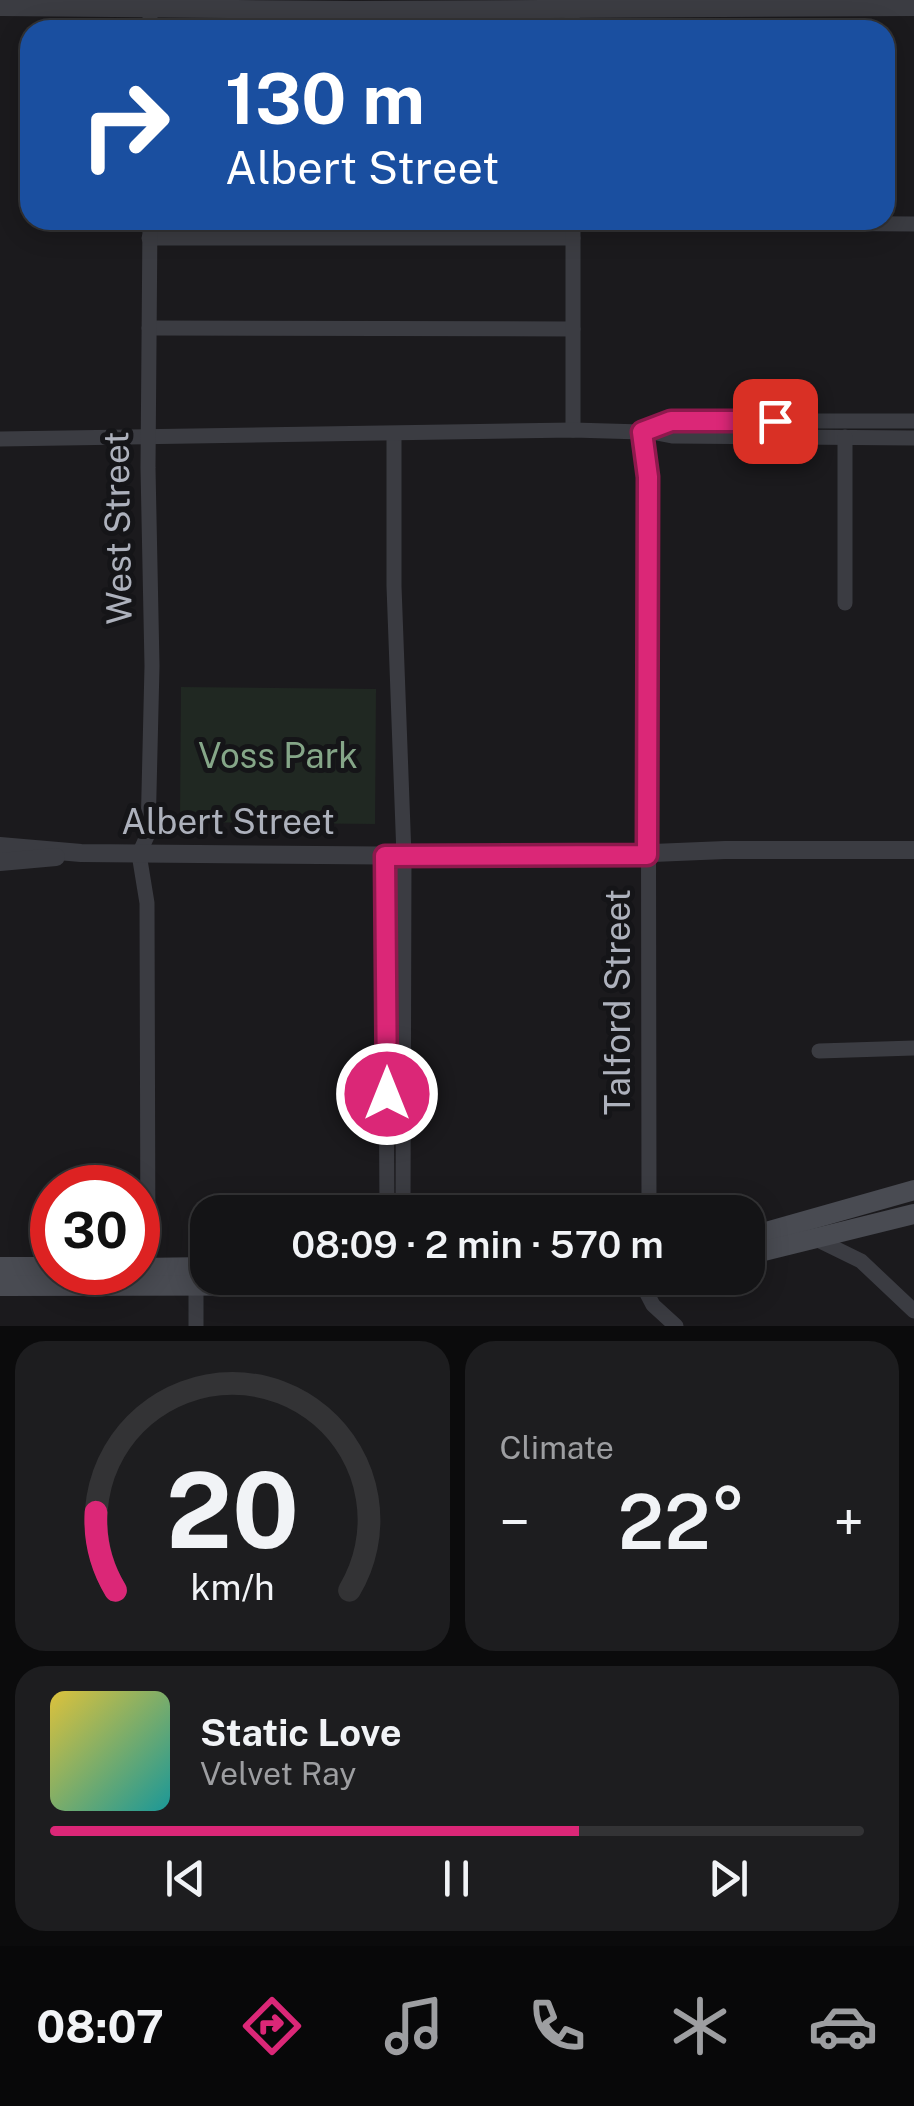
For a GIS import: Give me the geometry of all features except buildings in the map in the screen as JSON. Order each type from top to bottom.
[{"type":"main road","points":[[765,1232],[914,1190]]},
{"type":"main road","points":[[765,1251],[914,1214]]},
{"type":"main road","points":[[0,1267],[30,1267]]},
{"type":"main road","points":[[160,1275],[190,1276]]},
{"type":"main road","points":[[0,1286],[30,1284]]},
{"type":"street","points":[[0,7],[150,3],[914,6]]},
{"type":"street","name":"West Street","points":[[148,854],[152,666],[149,230]]},
{"type":"street","points":[[149,238],[457,230]]},
{"type":"street","points":[[572,430],[573,230]]},
{"type":"street","points":[[149,328],[573,329]]},
{"type":"street","points":[[644,432],[671,421],[914,421]]},
{"type":"street","points":[[0,439],[572,430],[672,436],[914,438]]},
{"type":"street","name":"Talford Street","points":[[644,432],[648,477],[650,1195]]},
{"type":"street","points":[[387,1195],[394,856],[394,434]]},
{"type":"street","points":[[845,438],[845,603]]},
{"type":"street","name":"Albert Street","points":[[0,846],[81,854],[394,856],[914,850]]},
{"type":"street","name":"Albert Street","points":[[0,862],[81,854]]},
{"type":"street","points":[[145,1165],[148,854]]},
{"type":"street","points":[[394,856],[404,1195]]},
{"type":"street","points":[[819,1051],[914,1048]]},
{"type":"street","points":[[832,1214],[853,1228],[861,1261]]},
{"type":"street","points":[[814,1238],[861,1261],[914,1311]]},
{"type":"street","points":[[196,1326],[200,1295]]},
{"type":"street","points":[[650,1295],[653,1305],[676,1326]]},
{"type":"green space","name":"Voss Park","points":[[181,687],[376,689],[375,824],[180,822]]},
{"type":"route","points":[[387,1094],[385,856],[647,855],[648,477],[642,432],[671,421],[775,421]]}]
